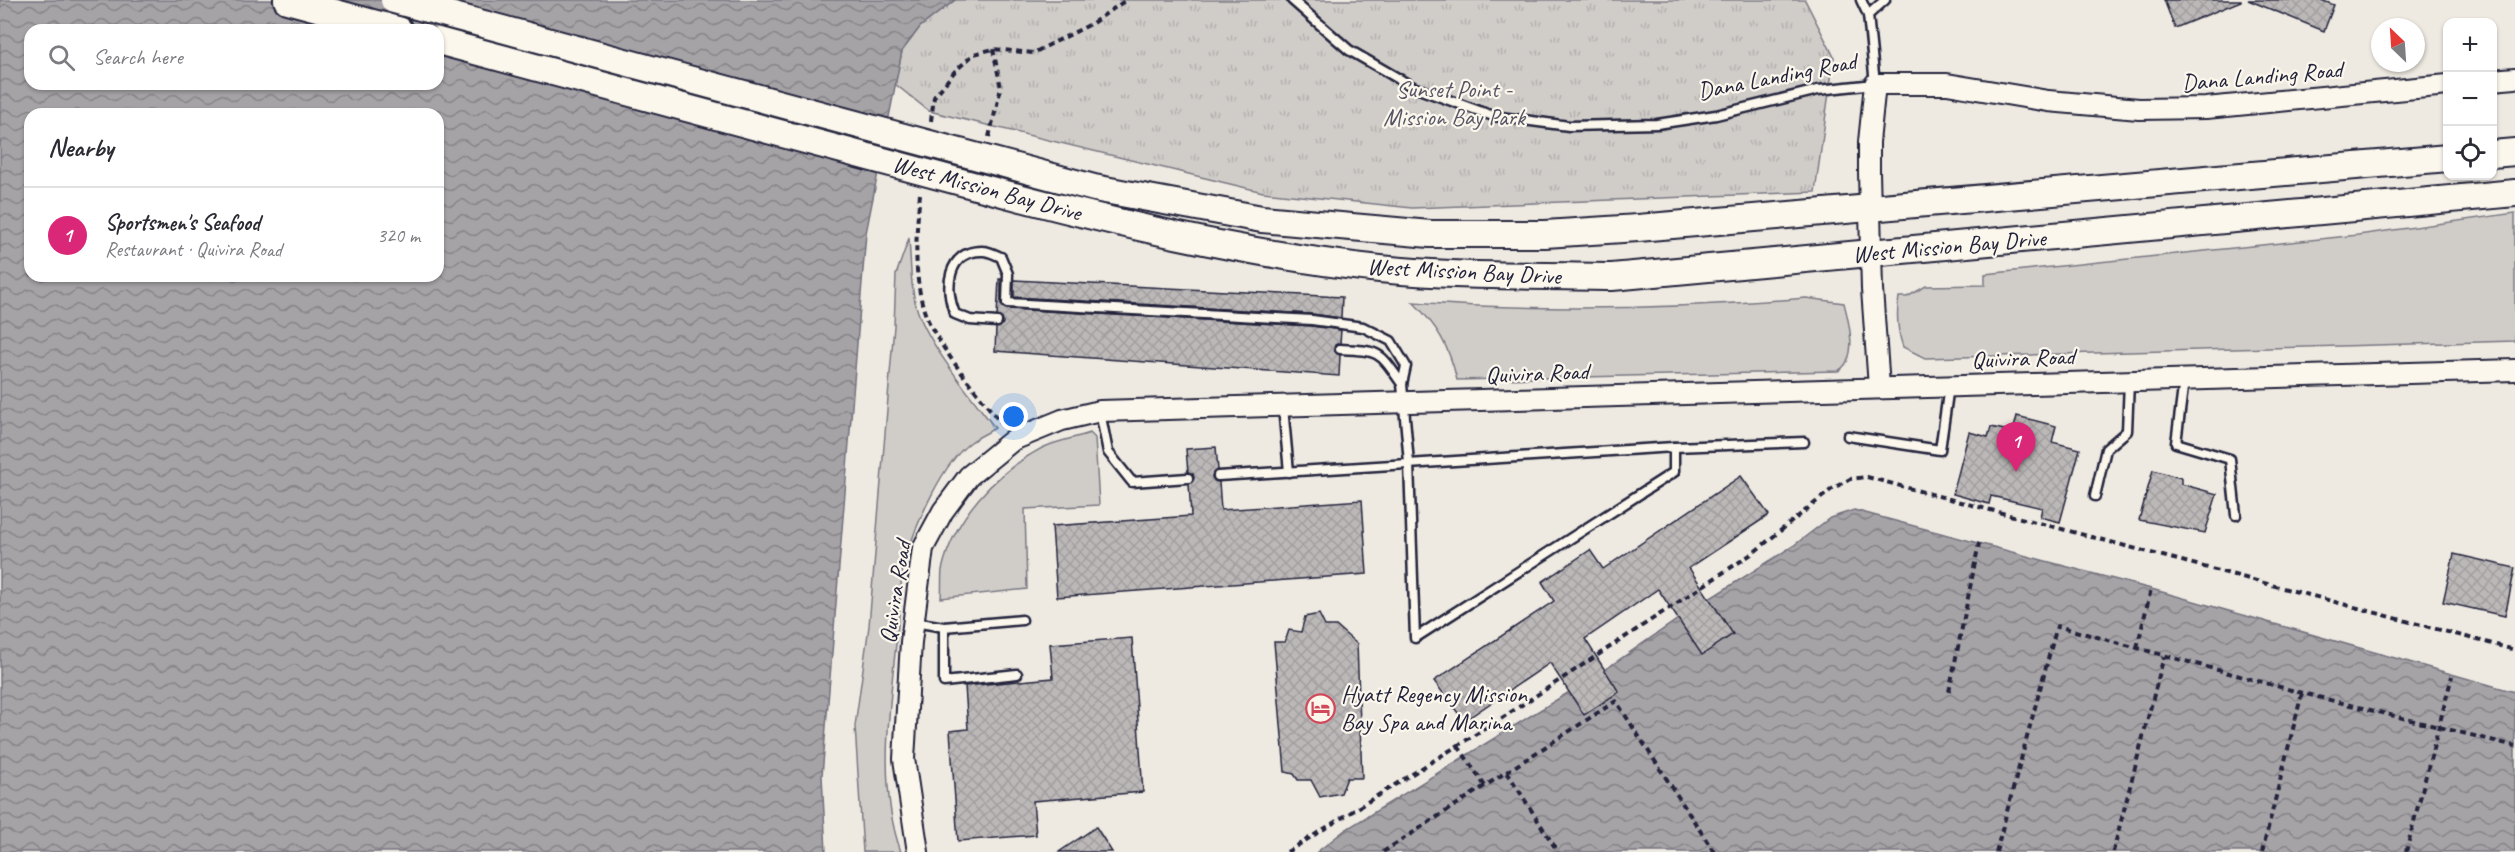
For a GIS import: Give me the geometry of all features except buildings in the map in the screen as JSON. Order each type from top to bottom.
[{"type":"main road","points":[[287,0],[377,24]]},
{"type":"main road","name":"West Mission Bay Drive","points":[[394,0],[985,149],[1094,188],[1165,203],[1262,219],[1430,234],[1556,233],[2443,158]]},
{"type":"main road","name":"West Mission Bay Drive","points":[[444,43],[976,186],[1198,242],[1289,258],[1383,269],[1464,274],[1612,277],[2515,193]]},
{"type":"main road","points":[[2497,154],[2515,152]]},
{"type":"street","points":[[2497,80],[2515,78]]},
{"type":"street","name":"Dana Landing Road","points":[[1875,84],[1947,84],[2048,101],[2139,109],[2206,108],[2443,85]]},
{"type":"street","points":[[1875,84],[1869,142],[1871,253],[1879,387]]},
{"type":"street","name":"Quivira Road","points":[[918,852],[904,759],[914,622],[924,548],[943,511],[969,476],[1013,440],[1062,420],[1100,411],[1283,406],[1403,393],[1879,387],[2515,370]]},
{"type":"lane","name":"Dana Landing Road","points":[[1292,0],[1349,50],[1413,87],[1493,116],[1569,126],[1657,124],[1716,115],[1818,90],[1875,84]]},
{"type":"lane","points":[[1861,0],[1868,15],[1875,84]]},
{"type":"lane","points":[[1868,15],[1885,0]]},
{"type":"lane","points":[[997,322],[970,320],[955,314],[948,299],[948,284],[953,265],[969,254],[985,251],[1001,258],[1008,274],[1007,303],[1312,320],[1363,327],[1391,341],[1406,366],[1403,393],[1409,463],[1414,638],[1674,472],[1674,447]]},
{"type":"lane","points":[[1340,350],[1369,351],[1380,354],[1403,393]]},
{"type":"lane","points":[[2184,379],[2176,443],[2230,459],[2236,515]]},
{"type":"lane","points":[[2095,496],[2106,449],[2127,431],[2129,381]]},
{"type":"lane","points":[[1848,436],[1940,450],[1949,385]]},
{"type":"lane","points":[[1283,406],[1288,472]]},
{"type":"lane","points":[[1100,411],[1108,452],[1132,482],[1188,478]]},
{"type":"lane","points":[[1218,476],[1674,447],[1804,442]]},
{"type":"lane","points":[[914,622],[944,627],[1022,620]]},
{"type":"lane","points":[[944,627],[944,682],[1017,674]]},
{"type":"path","points":[[985,149],[1001,88],[993,50]]},
{"type":"path","points":[[1287,852],[1458,746],[1754,553],[1832,489],[1850,479],[1867,477],[2515,650]]},
{"type":"path","points":[[1949,692],[1980,543]]},
{"type":"path","points":[[2137,648],[2151,589]]},
{"type":"path","points":[[1996,852],[2057,626],[2302,693],[2515,746]]},
{"type":"path","points":[[2113,852],[2164,656]]},
{"type":"path","points":[[2406,852],[2452,676]]},
{"type":"path","points":[[2262,852],[2302,693]]},
{"type":"path","points":[[1383,852],[1616,701],[1714,852]]},
{"type":"path","points":[[1458,746],[1485,786]]},
{"type":"path","points":[[1506,772],[1558,852]]},
{"type":"green space","name":"Sunset Point - Mission Bay Park","points":[[955,0],[1805,0],[1834,57],[1815,192],[1412,208],[1263,192],[929,111],[895,84],[902,51],[920,27]]},
{"type":"green space","points":[[2515,213],[2515,341],[1925,358],[1903,347],[1899,335],[1897,316],[1899,297],[1907,297],[1926,286],[1985,285],[1985,274],[2358,235]]},
{"type":"green space","points":[[909,238],[914,294],[924,326],[952,372],[995,428],[971,442],[950,464],[924,511],[906,557],[901,582],[889,710],[887,769],[893,826],[901,852],[863,852],[855,726],[869,626],[894,326],[896,275]]},
{"type":"green space","points":[[1806,298],[1844,303],[1851,340],[1849,358],[1838,371],[1457,380],[1441,338],[1413,302],[1511,307],[1610,308],[1708,305]]},
{"type":"green space","points":[[1090,433],[1095,438],[1099,505],[1025,509],[1027,589],[941,598],[942,570],[948,551],[956,532],[979,498],[1008,470],[1042,448]]},
{"type":"water","points":[[0,0],[955,0],[920,27],[902,51],[866,233],[822,776],[826,852],[0,852]]},
{"type":"water","points":[[1854,510],[2155,590],[2515,692],[2515,852],[1317,852],[1345,830],[1597,675],[1687,613],[1793,546],[1830,518]]},
{"type":"place","name":"Sportsmen's Seafood","points":[[2016,472]]},
{"type":"place","name":"Hyatt Regency Mission Bay Spa and Marina","points":[[1320,708]]}]
